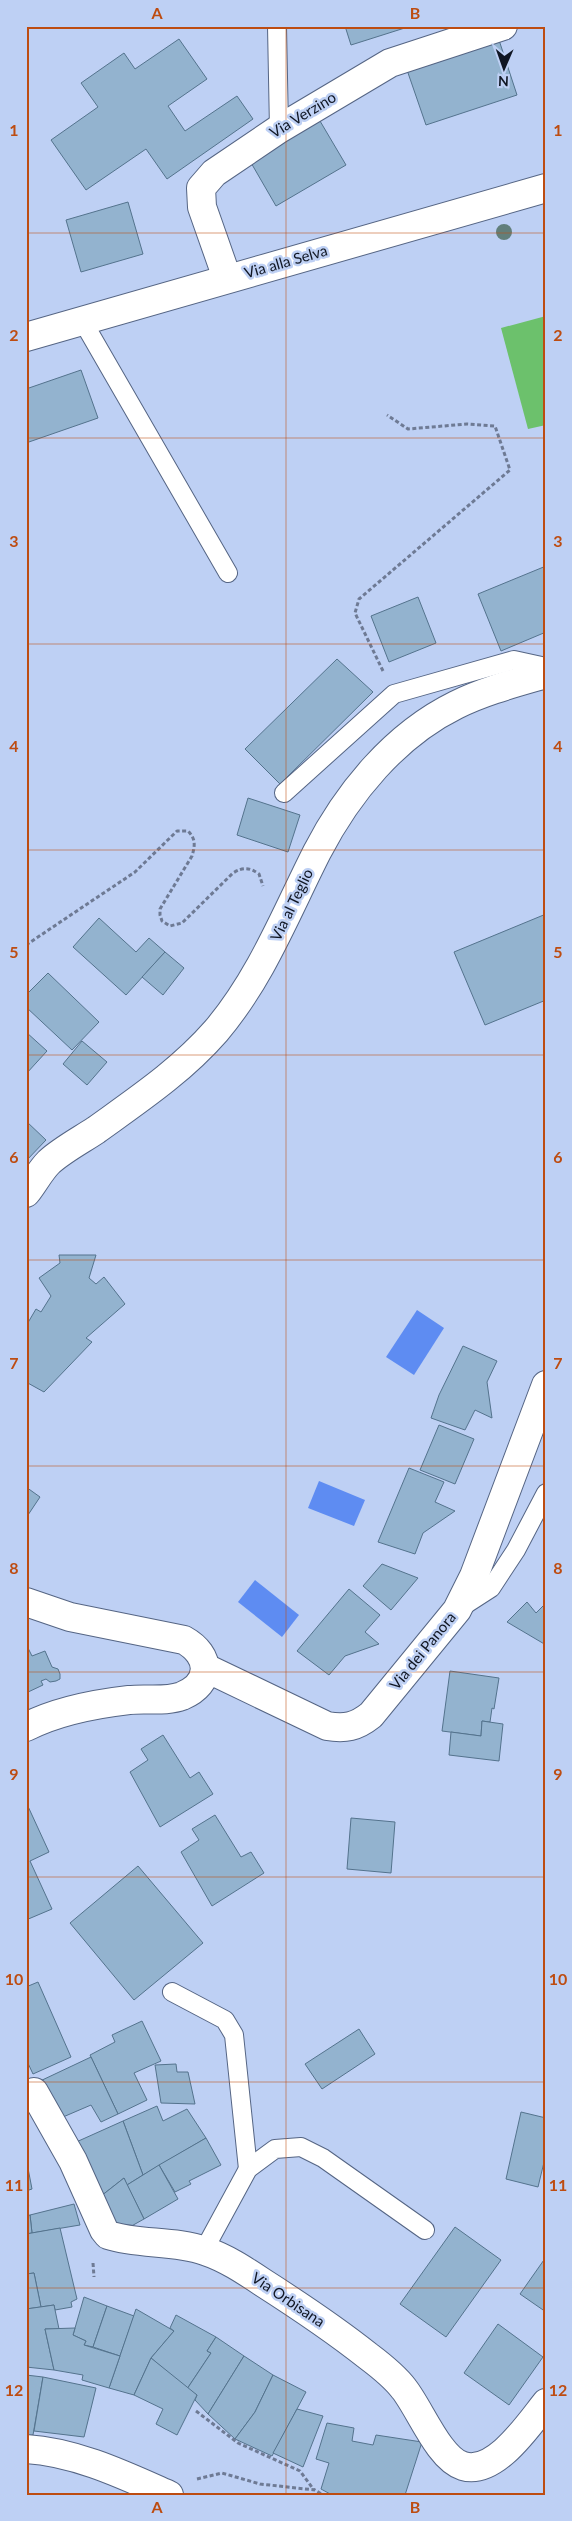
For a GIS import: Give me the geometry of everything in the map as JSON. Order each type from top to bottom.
[{"type":"street","name":"Via Verzino","points":[[227,278],[202,207],[201,188],[214,173],[279,129],[390,63],[504,26]]},
{"type":"street","name":"Via alla Selva","points":[[26,336],[546,188]]},
{"type":"street","name":"Via al Teglio","points":[[26,1193],[49,1162],[162,1083],[216,1030],[239,1000],[269,951],[318,850],[336,820],[380,761],[424,723],[456,705],[496,688],[546,674]]},
{"type":"street","name":"Via dei Panora","points":[[206,1668],[316,1721],[340,1728],[351,1727],[371,1716],[457,1610],[474,1576],[546,1386]]},
{"type":"street","points":[[26,1602],[70,1617],[184,1640],[195,1646],[203,1657],[206,1668],[201,1682],[192,1690],[180,1696],[104,1703],[66,1711],[26,1727]]},
{"type":"street","name":"Via Orbisana","points":[[29,2088],[73,2161],[108,2235],[204,2250],[229,2260],[292,2300],[368,2356],[403,2387],[420,2410],[440,2448],[450,2459],[462,2466],[475,2467],[490,2462],[501,2455],[524,2431],[546,2403]]},
{"type":"street","points":[[26,2448],[49,2450],[121,2474],[181,2487]]},
{"type":"lane","points":[[277,26],[279,129]]},
{"type":"lane","points":[[82,320],[228,573]]},
{"type":"lane","points":[[284,793],[394,694],[514,660],[546,667]]},
{"type":"lane","points":[[457,1610],[491,1588],[516,1550],[546,1493]]},
{"type":"lane","points":[[172,1992],[225,2020],[234,2035],[248,2168]]},
{"type":"lane","points":[[204,2250],[248,2168],[275,2149],[301,2147],[323,2158],[425,2230]]},
{"type":"path","points":[[387,415],[408,429],[466,424],[494,426],[510,470],[359,599],[355,613],[394,694]]},
{"type":"path","points":[[26,945],[135,872],[177,831],[188,831],[192,835],[194,848],[192,856],[160,910],[160,915],[165,924],[170,926],[182,923],[233,873],[243,868],[249,868],[259,874],[263,885],[262,890]]},
{"type":"path","points":[[196,2411],[238,2443],[300,2471],[315,2490],[323,2495]]},
{"type":"path","points":[[181,2487],[222,2473],[260,2484],[315,2490]]},
{"type":"green space","points":[[546,316],[546,425],[528,429],[501,328]]},
{"type":"water","points":[[417,1310],[444,1328],[414,1375],[386,1357]]},
{"type":"water","points":[[319,1481],[365,1500],[354,1526],[308,1508]]},
{"type":"water","points":[[255,1580],[299,1615],[282,1637],[238,1602]]},
{"type":"building","points":[[345,26],[411,26],[351,45]]},
{"type":"building","points":[[179,39],[207,79],[168,106],[185,131],[237,96],[253,119],[167,179],[146,149],[86,190],[51,140],[98,107],[81,83],[124,53],[135,69]]},
{"type":"building","points":[[499,40],[517,95],[426,125],[407,70]]},
{"type":"building","points":[[320,121],[346,165],[276,206],[250,161]]},
{"type":"building","points":[[128,202],[143,254],[81,272],[66,220]]},
{"type":"building","points":[[81,370],[98,418],[26,443],[26,389]]},
{"type":"building","points":[[546,566],[546,632],[501,651],[478,594]]},
{"type":"building","points":[[418,597],[436,643],[389,662],[371,616]]},
{"type":"building","points":[[337,659],[373,692],[280,784],[245,749]]},
{"type":"building","points":[[248,798],[300,815],[288,852],[237,835]]},
{"type":"building","points":[[546,914],[546,1000],[485,1025],[454,952]]},
{"type":"building","points":[[99,918],[136,952],[149,938],[165,952],[126,995],[73,947]]},
{"type":"building","points":[[165,952],[184,968],[163,995],[142,977]]},
{"type":"building","points":[[48,973],[99,1022],[72,1050],[26,1007],[26,995]]},
{"type":"building","points":[[26,1032],[47,1051],[26,1074]]},
{"type":"building","points":[[82,1041],[107,1062],[87,1085],[63,1064]]},
{"type":"building","points":[[26,1121],[46,1140],[26,1161]]},
{"type":"building","points":[[59,1255],[96,1255],[89,1278],[96,1284],[104,1277],[125,1304],[86,1338],[92,1342],[44,1392],[26,1382],[26,1326],[36,1309],[41,1312],[51,1296],[39,1278],[60,1263]]},
{"type":"building","points":[[463,1346],[497,1361],[487,1382],[492,1418],[475,1410],[465,1430],[431,1418],[439,1395]]},
{"type":"building","points":[[439,1425],[474,1439],[455,1484],[420,1470]]},
{"type":"building","points":[[409,1468],[444,1482],[435,1502],[455,1511],[423,1533],[415,1554],[378,1542]]},
{"type":"building","points":[[26,1487],[40,1497],[26,1518]]},
{"type":"building","points":[[382,1564],[418,1578],[391,1610],[363,1586]]},
{"type":"building","points":[[349,1589],[380,1615],[365,1632],[379,1644],[345,1656],[329,1675],[297,1651]]},
{"type":"building","points":[[527,1602],[536,1613],[546,1603],[546,1645],[507,1622]]},
{"type":"building","points":[[28,1648],[32,1656],[45,1651],[52,1667],[58,1669],[60,1679],[50,1682],[46,1679],[41,1681],[43,1685],[26,1693]]},
{"type":"building","points":[[450,1671],[499,1678],[490,1722],[482,1721],[481,1736],[442,1731]]},
{"type":"building","points":[[482,1721],[503,1724],[499,1761],[449,1755],[451,1732],[481,1736]]},
{"type":"building","points":[[163,1735],[190,1778],[199,1772],[213,1794],[160,1827],[130,1772],[148,1760],[141,1749]]},
{"type":"building","points":[[26,1802],[49,1852],[30,1861],[52,1909],[26,1920]]},
{"type":"building","points":[[215,1815],[241,1857],[251,1852],[264,1873],[212,1906],[181,1852],[199,1840],[192,1829]]},
{"type":"building","points":[[351,1818],[395,1822],[391,1873],[347,1869]]},
{"type":"building","points":[[138,1866],[203,1943],[134,2000],[70,1923]]},
{"type":"building","points":[[38,1982],[71,2057],[33,2074],[26,2059],[26,1987]]},
{"type":"building","points":[[142,2021],[161,2061],[134,2073],[147,2100],[118,2114],[90,2055],[115,2042],[112,2035]]},
{"type":"building","points":[[359,2029],[375,2054],[322,2089],[305,2064]]},
{"type":"building","points":[[91,2057],[118,2114],[101,2122],[91,2105],[56,2120],[38,2082]]},
{"type":"building","points":[[176,2064],[177,2072],[188,2072],[195,2104],[161,2103],[155,2065]]},
{"type":"building","points":[[157,2106],[163,2121],[187,2109],[206,2138],[143,2175],[123,2121]]},
{"type":"building","points":[[521,2112],[546,2118],[546,2154],[538,2187],[506,2179]]},
{"type":"building","points":[[123,2121],[143,2175],[127,2185],[124,2178],[96,2200],[74,2143]]},
{"type":"building","points":[[206,2138],[221,2165],[189,2181],[191,2184],[175,2192],[159,2165]]},
{"type":"building","points":[[26,2158],[32,2189],[26,2191]]},
{"type":"building","points":[[159,2165],[178,2199],[144,2219],[127,2185]]},
{"type":"building","points":[[124,2178],[144,2219],[119,2233],[96,2200]]},
{"type":"building","points":[[74,2204],[80,2225],[32,2233],[30,2215]]},
{"type":"building","points":[[30,2215],[32,2233],[26,2234],[26,2216]]},
{"type":"building","points":[[455,2227],[501,2260],[446,2337],[400,2304]]},
{"type":"building","points":[[60,2228],[77,2299],[71,2302],[72,2307],[55,2310],[54,2305],[41,2307],[34,2273],[26,2274],[26,2234]]},
{"type":"building","points":[[546,2257],[546,2312],[520,2294]]},
{"type":"building","points":[[34,2273],[41,2307],[26,2309],[26,2274]]},
{"type":"building","points":[[84,2297],[107,2306],[93,2347],[84,2345],[86,2341],[73,2335]]},
{"type":"building","points":[[54,2305],[59,2329],[45,2329],[54,2370],[26,2367],[26,2309]]},
{"type":"building","points":[[107,2306],[134,2316],[120,2356],[93,2347]]},
{"type":"building","points":[[136,2309],[174,2331],[151,2358],[134,2395],[109,2388]]},
{"type":"building","points":[[176,2315],[216,2337],[207,2351],[211,2353],[187,2389],[151,2358],[174,2331],[170,2328]]},
{"type":"building","points":[[498,2324],[543,2357],[509,2405],[464,2373]]},
{"type":"building","points":[[75,2328],[73,2335],[86,2341],[84,2345],[120,2356],[109,2388],[82,2380],[83,2375],[54,2370],[45,2329]]},
{"type":"building","points":[[216,2337],[244,2356],[208,2414],[195,2400],[197,2395],[187,2389],[211,2353],[207,2351]]},
{"type":"building","points":[[244,2356],[273,2375],[255,2412],[235,2439],[208,2414]]},
{"type":"building","points":[[151,2358],[197,2395],[177,2435],[156,2424],[163,2409],[134,2395]]},
{"type":"building","points":[[26,2375],[43,2377],[33,2435],[26,2436]]},
{"type":"building","points":[[273,2375],[306,2392],[272,2456],[235,2439],[255,2412]]},
{"type":"building","points":[[43,2377],[96,2388],[84,2437],[34,2431]]},
{"type":"building","points":[[297,2409],[323,2416],[303,2467],[273,2453]]},
{"type":"building","points":[[327,2423],[354,2428],[352,2441],[373,2445],[376,2435],[422,2442],[405,2495],[332,2495],[321,2489],[329,2463],[316,2459]]}]
